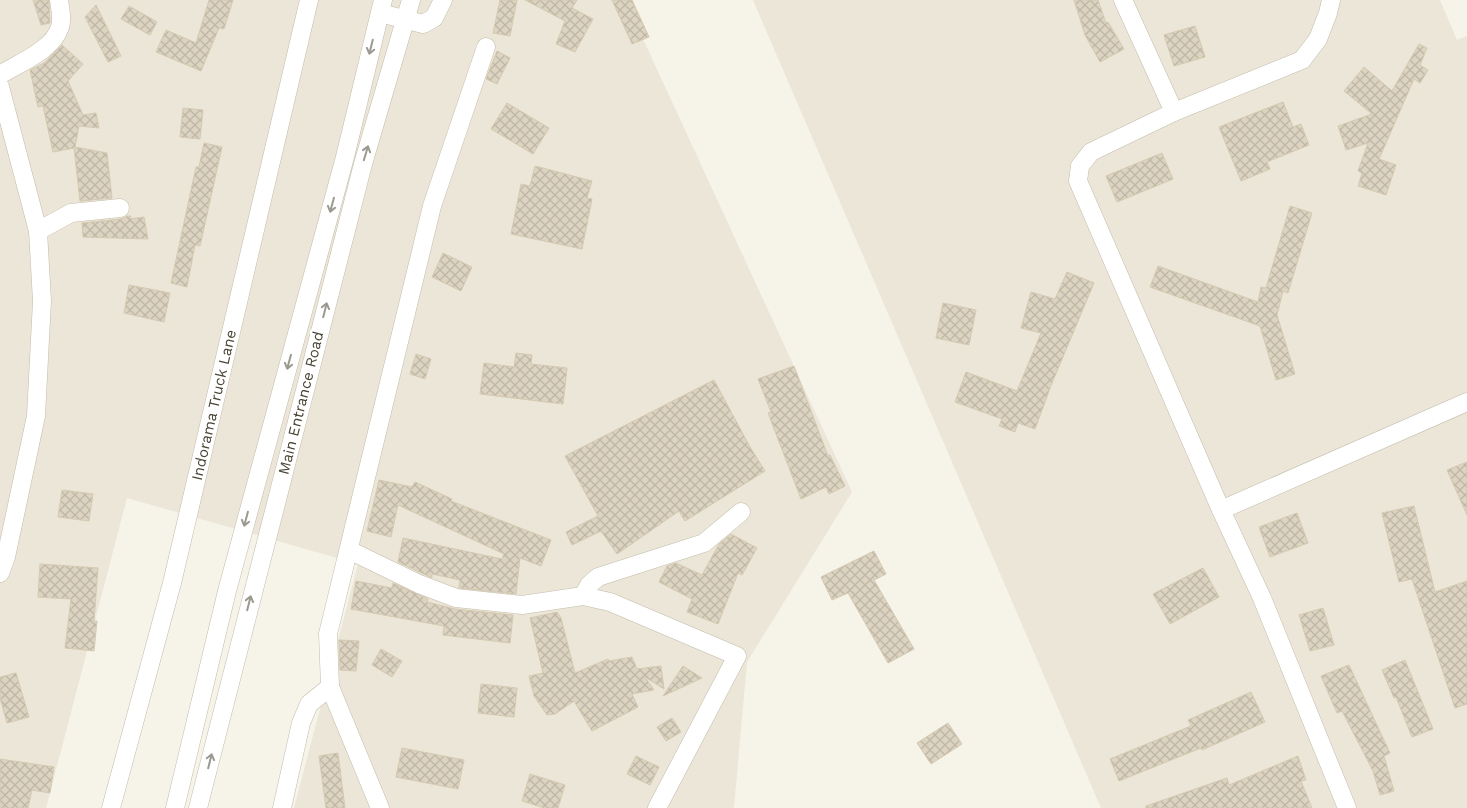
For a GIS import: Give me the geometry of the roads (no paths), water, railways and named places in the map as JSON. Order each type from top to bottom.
[{"type":"street","points":[[0,75],[50,44],[60,29],[62,17],[59,0]]},
{"type":"street","name":"Indorama Truck Lane","points":[[111,808],[172,584],[309,0]]},
{"type":"street","name":"Main Entrance Road","points":[[198,808],[363,164],[411,0]]},
{"type":"street","points":[[175,808],[227,591],[345,157],[381,6],[406,20],[423,24],[434,18],[443,0]]},
{"type":"street","points":[[1123,0],[1174,112]]},
{"type":"street","points":[[1331,0],[1318,38],[1302,60],[1174,112],[1091,152],[1080,166],[1078,181],[1221,510],[1262,598],[1347,808]]},
{"type":"street","points":[[380,808],[330,687],[328,634],[432,206],[486,47]]},
{"type":"street","points":[[0,87],[38,231],[42,300],[36,416],[6,557],[0,573]]},
{"type":"street","points":[[38,231],[71,213],[120,208]]},
{"type":"street","points":[[1221,510],[1467,402]]},
{"type":"street","points":[[583,596],[589,585],[598,577],[704,543],[741,512]]},
{"type":"street","points":[[349,550],[419,584],[456,598],[522,605],[583,596],[610,602],[737,656],[657,808]]},
{"type":"street","points":[[282,808],[308,704],[330,687]]}]
